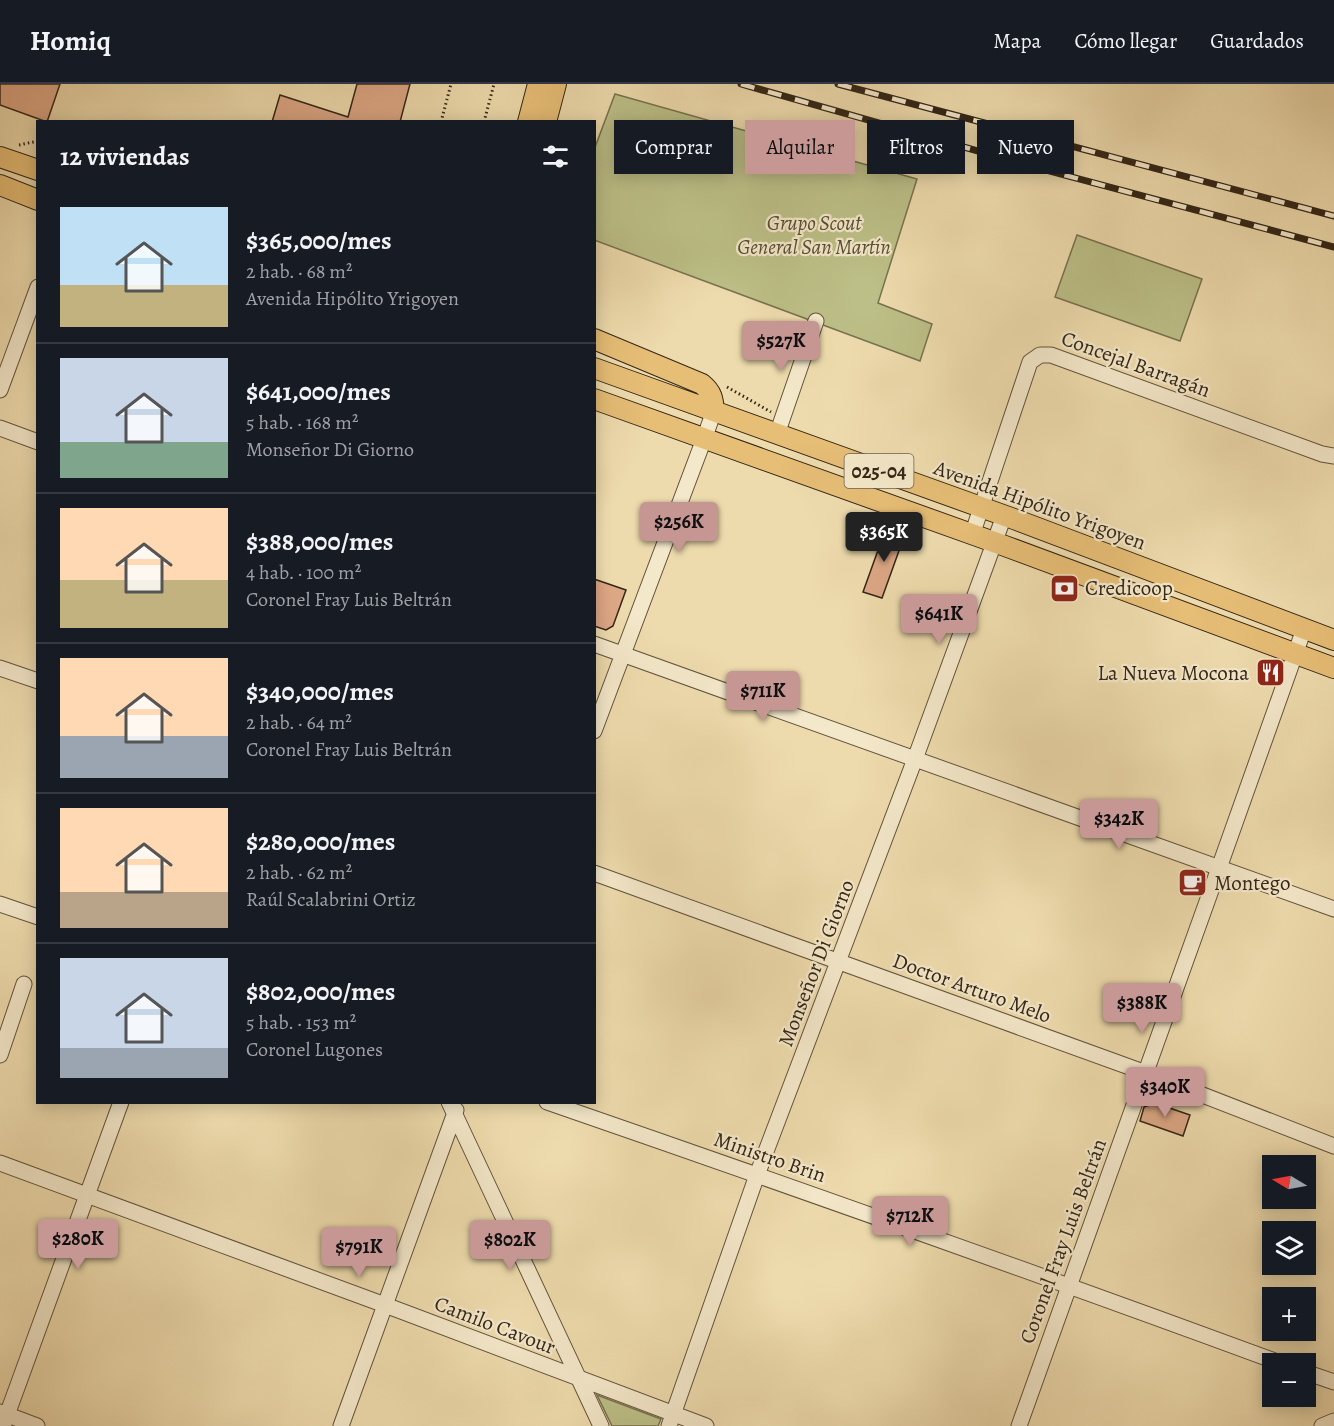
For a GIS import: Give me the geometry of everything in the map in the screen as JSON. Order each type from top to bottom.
[{"type":"main road","points":[[529,120],[538,84]]},
{"type":"main road","points":[[547,120],[556,84]]},
{"type":"main road","points":[[0,157],[33,165]]},
{"type":"main road","points":[[0,185],[36,199]]},
{"type":"main road","points":[[596,340],[702,384],[709,389],[713,398],[714,411]]},
{"type":"main road","name":"Avenida Hipólito Yrigoyen","points":[[596,369],[1004,516],[1334,640]]},
{"type":"main road","name":"025-04","points":[[596,400],[1334,668]]},
{"type":"street","points":[[0,390],[36,292]]},
{"type":"street","points":[[777,434],[816,321]]},
{"type":"street","name":"Concejal Barragán","points":[[972,535],[1030,362],[1040,355],[1051,355],[1322,454],[1334,456]]},
{"type":"street","points":[[596,726],[714,411]]},
{"type":"street","points":[[0,428],[36,441]]},
{"type":"street","name":"Monseñor Di Giorno","points":[[671,1420],[757,1175],[839,962],[1004,516]]},
{"type":"street","name":"Coronel Fray Luis Beltrán","points":[[1019,1426],[1304,629]]},
{"type":"street","points":[[596,645],[1334,909]]},
{"type":"street","points":[[0,668],[36,680]]},
{"type":"street","name":"Doctor Arturo Melo","points":[[596,874],[1146,1073],[1334,1146]]},
{"type":"street","points":[[0,904],[36,917]]},
{"type":"street","points":[[0,1055],[24,984]]},
{"type":"street","points":[[37,1426],[3,1418],[121,1104]]},
{"type":"street","name":"Ministro Brin","points":[[553,1104],[1262,1356]]},
{"type":"street","points":[[341,1426],[454,1107]]},
{"type":"street","points":[[454,1107],[601,1426]]},
{"type":"street","name":"Camilo Cavour","points":[[0,1162],[578,1379],[671,1420],[706,1426]]},
{"type":"street","points":[[1316,1376],[1334,1382]]},
{"type":"street","points":[[1322,1426],[1334,1421]]},
{"type":"path","points":[[442,120],[451,84]]},
{"type":"path","points":[[485,120],[494,84]]},
{"type":"green space","name":"Grupo Scout General San Martín","points":[[615,94],[707,120],[614,120],[614,174],[733,174],[733,127],[745,131],[745,174],[855,174],[855,162],[867,165],[867,174],[899,174],[917,179],[878,303],[932,324],[920,361],[596,241],[596,145]]},
{"type":"green space","points":[[1077,235],[1202,279],[1180,341],[1055,297]]},
{"type":"green space","points":[[597,1395],[661,1419],[658,1426],[612,1426]]},
{"type":"building","points":[[0,84],[60,84],[48,120],[41,120],[0,105]]},
{"type":"building","points":[[357,84],[410,84],[401,120],[273,120],[280,95],[348,117]]},
{"type":"building","points":[[886,528],[905,534],[882,598],[863,592]]},
{"type":"building","points":[[596,580],[626,590],[613,626],[606,630],[596,627]]},
{"type":"building","points":[[1155,1103],[1190,1115],[1183,1136],[1140,1121],[1144,1107]]},
{"type":"railway","points":[[741,84],[1038,168],[1334,247]]},
{"type":"railway","points":[[838,84],[1334,216]]},
{"type":"place","name":"Credicoop","points":[[1064,588]]},
{"type":"place","name":"La Nueva Mocona","points":[[1270,673]]},
{"type":"place","name":"Montego","points":[[1193,883]]}]
